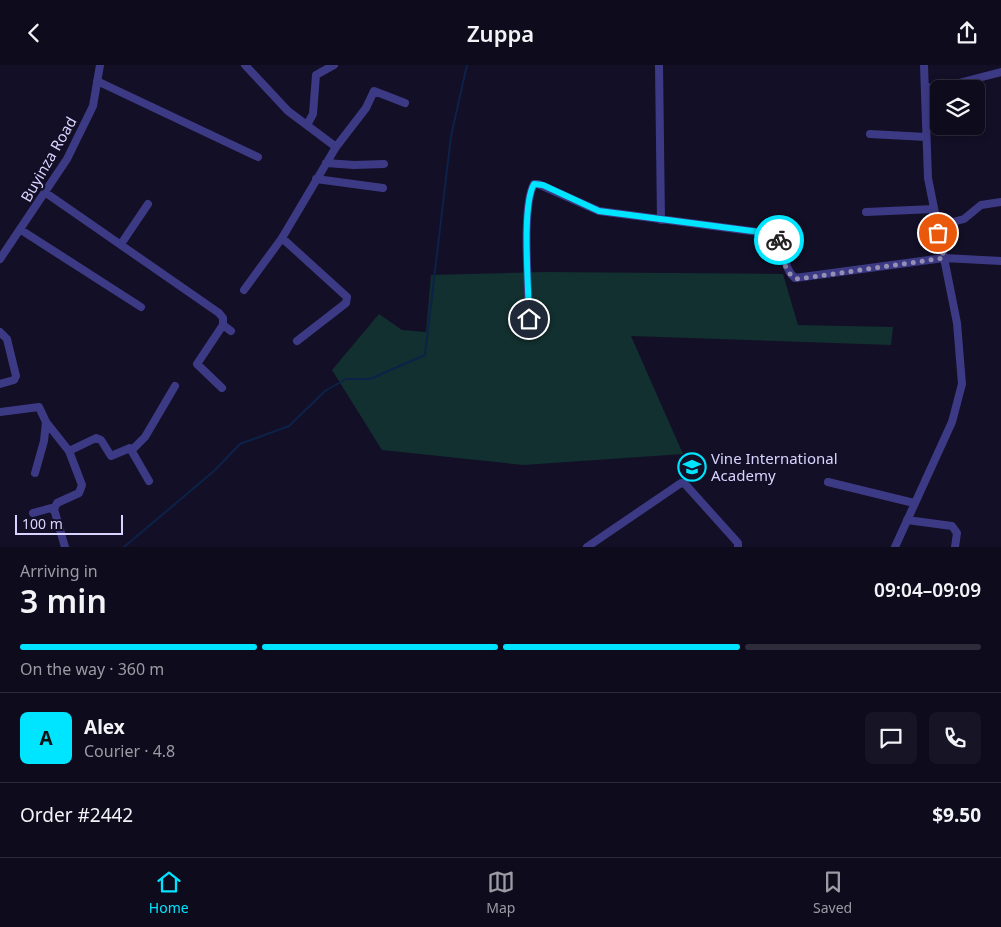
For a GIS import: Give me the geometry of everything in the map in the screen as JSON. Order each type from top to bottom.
[{"type":"street","name":"Buyinza Road","points":[[0,259],[67,159],[89,114],[100,65]]},
{"type":"street","points":[[245,65],[277,101],[336,147]]},
{"type":"street","points":[[307,125],[313,114],[316,75],[334,65]]},
{"type":"street","points":[[659,65],[661,220]]},
{"type":"street","points":[[895,547],[952,421],[961,392],[962,374],[958,333],[928,178],[924,65]]},
{"type":"street","points":[[925,88],[947,86],[1001,72]]},
{"type":"street","points":[[97,81],[258,157]]},
{"type":"street","points":[[244,290],[282,238],[330,155],[366,108],[374,91],[405,103]]},
{"type":"street","points":[[870,135],[926,137]]},
{"type":"street","points":[[330,155],[338,164]]},
{"type":"street","points":[[326,163],[384,163]]},
{"type":"street","points":[[316,179],[383,188]]},
{"type":"street","points":[[529,319],[527,227],[531,193],[534,184],[543,185],[599,211],[614,211],[661,220],[773,235],[779,241],[786,265],[792,276],[798,279],[944,258],[1001,261]]},
{"type":"street","points":[[46,193],[215,310],[223,318],[223,325],[197,364],[222,388]]},
{"type":"street","points":[[937,226],[964,219],[981,205],[1001,202]]},
{"type":"street","points":[[121,244],[148,204]]},
{"type":"street","points":[[866,212],[934,209]]},
{"type":"street","points":[[21,229],[141,307]]},
{"type":"street","points":[[282,238],[347,297],[346,303],[297,341]]},
{"type":"street","points":[[223,325],[231,331]]},
{"type":"street","points":[[0,332],[7,339],[16,375],[14,380],[0,384]]},
{"type":"street","points":[[132,450],[144,437],[175,386]]},
{"type":"street","points":[[0,412],[40,408],[46,422],[69,451],[80,479],[81,488],[77,494],[55,505],[54,511],[65,547]]},
{"type":"street","points":[[35,473],[44,441],[46,422]]},
{"type":"street","points":[[69,451],[98,438],[111,456],[128,447],[132,450],[149,481]]},
{"type":"street","points":[[828,482],[914,503]]},
{"type":"street","points":[[587,547],[681,483],[685,484],[698,498],[738,543],[738,547]]},
{"type":"street","points":[[33,513],[51,508],[54,511]]},
{"type":"street","points":[[907,520],[952,526],[956,533],[955,547]]},
{"type":"green space","points":[[545,272],[783,274],[798,325],[893,327],[891,345],[631,336],[683,454],[523,465],[382,450],[332,370],[379,314],[402,330],[426,332],[431,275]]},
{"type":"waterway","points":[[124,547],[214,471],[240,444],[289,426],[325,391],[346,379],[370,379],[425,355],[451,136],[467,65]]},
{"type":"way so far","points":[[779,240],[786,265],[792,276],[798,279],[944,258],[938,233]]},
{"type":"place","name":"Vine International Academy","points":[[692,467]]},
{"type":"route","points":[[529,319],[527,227],[531,193],[534,184],[543,185],[599,211],[614,211],[661,220],[768,233],[779,240]]}]
